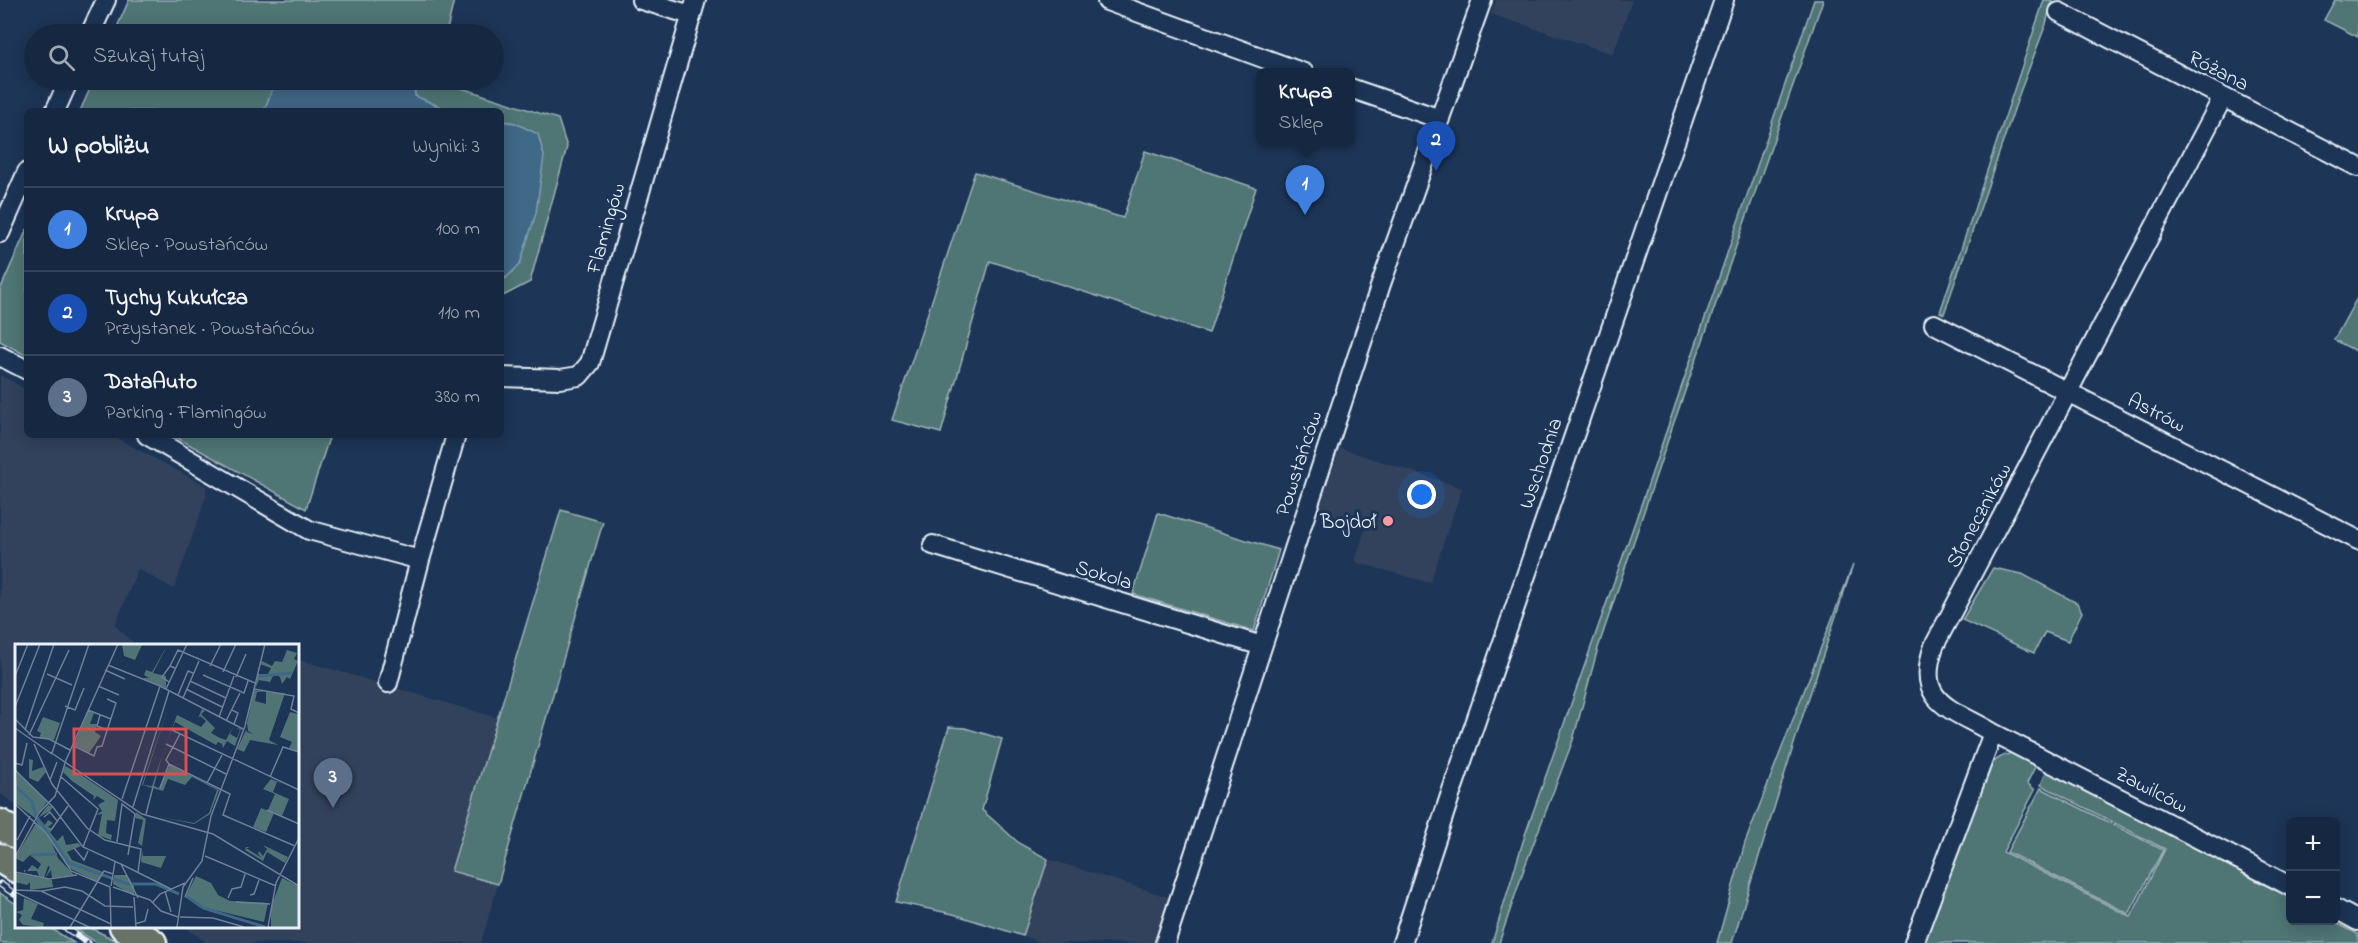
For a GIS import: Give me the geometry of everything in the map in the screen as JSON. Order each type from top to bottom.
[{"type":"main road","points":[[0,824],[15,833]]},
{"type":"main road","points":[[0,858],[15,867]]},
{"type":"street","points":[[94,24],[105,0]]},
{"type":"street","name":"Flamingów","points":[[504,377],[560,379],[579,376],[590,363],[694,8],[641,0]]},
{"type":"street","name":"Powstańców","points":[[1165,943],[1381,284],[1482,0]]},
{"type":"street","name":"Wschodnia","points":[[1402,943],[1452,788],[1724,0]]},
{"type":"street","points":[[1107,1],[1293,68]]},
{"type":"street","name":"Różana","points":[[2059,12],[2358,167]]},
{"type":"street","points":[[56,108],[64,90]]},
{"type":"street","points":[[1355,90],[1440,119]]},
{"type":"street","name":"Słoneczników","points":[[1993,733],[1946,706],[1932,694],[1927,679],[1934,646],[2223,97]]},
{"type":"street","points":[[0,233],[24,179]]},
{"type":"street","name":"Astrów","points":[[1934,324],[2358,540]]},
{"type":"street","points":[[0,356],[24,368]]},
{"type":"street","points":[[152,438],[309,530],[420,560]]},
{"type":"street","points":[[388,683],[455,438]]},
{"type":"street","name":"Sokola","points":[[933,545],[1262,646]]},
{"type":"street","points":[[1914,943],[1993,733]]},
{"type":"street","name":"Zawilców","points":[[1993,733],[2286,884]]},
{"type":"street","points":[[2340,911],[2358,921]]},
{"type":"shaded area","points":[[1496,0],[1632,0],[1613,54],[1491,14]]},
{"type":"shaded area","points":[[272,90],[414,90],[415,96],[443,108],[265,108]]},
{"type":"shaded area","points":[[504,121],[515,123],[538,134],[544,156],[536,213],[520,264],[504,278]]},
{"type":"shaded area","points":[[0,375],[24,388],[24,438],[117,438],[206,486],[206,497],[174,589],[138,569],[115,625],[135,644],[15,644],[15,804],[0,793]]},
{"type":"shaded area","points":[[1340,448],[1462,488],[1430,583],[1355,562],[1366,526],[1318,512]]},
{"type":"shaded area","points":[[298,659],[498,718],[451,870],[498,884],[481,943],[207,943],[188,929],[298,928]]},
{"type":"shaded area","points":[[1048,859],[1171,898],[1153,943],[1043,943],[1023,936]]},
{"type":"green space","points":[[129,0],[454,0],[448,24],[118,24]]},
{"type":"green space","points":[[1814,0],[1823,0],[1672,428],[1598,648],[1573,740],[1525,866],[1499,943],[1492,943],[1525,835]]},
{"type":"green space","points":[[2044,0],[2052,0],[2046,24],[2020,92],[1944,314],[1940,312]]},
{"type":"green space","points":[[2335,0],[2358,0],[2358,37],[2324,20]]},
{"type":"green space","points":[[89,90],[272,90],[265,108],[81,108]]},
{"type":"green space","points":[[414,90],[468,90],[558,119],[567,147],[530,282],[504,295],[515,123],[504,121],[504,108],[443,108],[415,96]]},
{"type":"green space","points":[[1145,151],[1256,188],[1209,333],[990,261],[941,433],[892,420],[975,172],[1123,218]]},
{"type":"green space","points":[[24,236],[24,354],[0,341],[0,290]]},
{"type":"green space","points":[[2358,296],[2358,352],[2334,340]]},
{"type":"green space","points":[[177,438],[329,438],[306,509]]},
{"type":"green space","points":[[561,510],[603,522],[498,884],[451,871]]},
{"type":"green space","points":[[1158,513],[1279,550],[1254,631],[1133,594]]},
{"type":"green space","points":[[1853,565],[1803,715],[1732,943],[1717,943],[1745,843]]},
{"type":"green space","points":[[1993,568],[2022,574],[2077,603],[2082,612],[2068,641],[2045,632],[2034,653],[1962,620]]},
{"type":"green space","points":[[949,727],[965,728],[1002,739],[982,810],[1020,844],[1048,859],[1023,936],[953,914],[896,902]]},
{"type":"green space","points":[[2015,752],[2036,765],[2027,783],[2035,790],[2003,852],[2131,917],[2165,849],[2041,785],[2047,770],[2286,896],[2286,925],[2340,925],[2358,934],[2358,943],[1923,943],[1985,773],[1997,759]]},
{"type":"green space","points":[[2041,788],[2163,850],[2129,914],[2007,852]]},
{"type":"green space","points":[[0,893],[15,903],[15,928],[51,928],[74,943],[0,943]]},
{"type":"green space","points":[[74,928],[91,928],[121,943],[97,943]]},
{"type":"railway","points":[[0,884],[15,894]]},
{"type":"railway","points":[[66,928],[88,943]]},
{"type":"place","name":"Tychy Kukułcza","points":[[1436,171]]},
{"type":"place","name":"Krupa","points":[[1305,215]]},
{"type":"place","name":"Bojdoł","points":[[1388,521]]},
{"type":"place","name":"DataAuto","points":[[333,808]]}]
